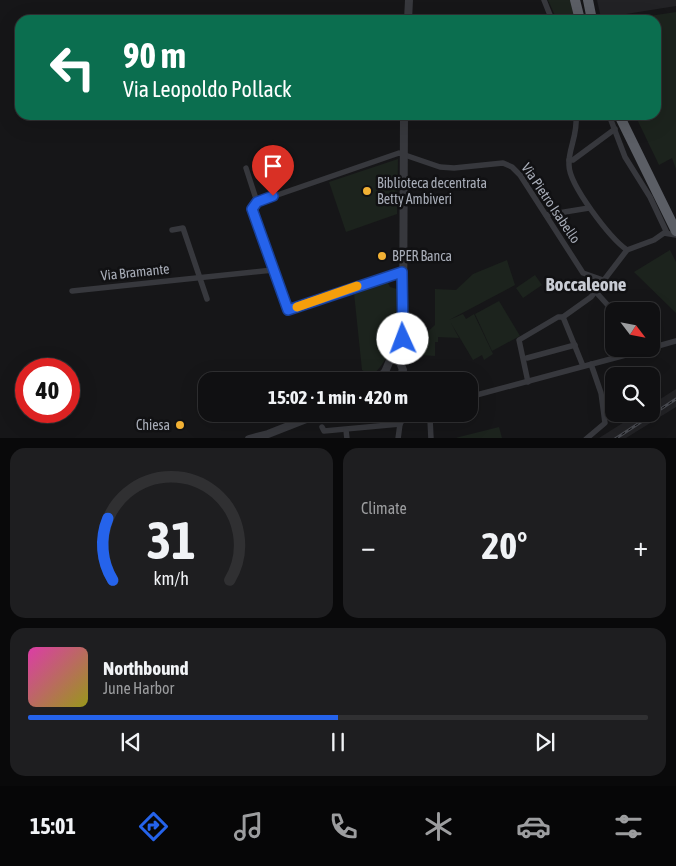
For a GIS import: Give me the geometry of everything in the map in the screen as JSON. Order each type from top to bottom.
[{"type":"highway","points":[[575,0],[579,15]]},
{"type":"highway","points":[[588,0],[591,15]]},
{"type":"highway","points":[[623,120],[676,217]]},
{"type":"highway","points":[[628,120],[651,174],[672,232]]},
{"type":"street","points":[[408,15],[409,0]]},
{"type":"street","points":[[544,0],[550,15]]},
{"type":"street","points":[[403,372],[399,362],[403,339],[401,330],[404,120]]},
{"type":"street","points":[[576,120],[575,138],[569,160],[569,169],[589,208],[612,237],[627,250]]},
{"type":"street","points":[[611,120],[625,156],[672,232],[676,235]]},
{"type":"street","points":[[569,160],[573,160],[615,129]]},
{"type":"street","points":[[402,272],[288,310],[252,209],[257,202],[399,153],[404,154]]},
{"type":"street","name":"Via Pietro Isabello","points":[[404,154],[440,167],[454,168],[494,162],[506,164],[520,175],[582,272],[602,280]]},
{"type":"street","points":[[246,168],[257,202]]},
{"type":"street","points":[[546,215],[589,208]]},
{"type":"street","points":[[172,230],[183,228],[207,299]]},
{"type":"street","points":[[528,382],[519,340],[558,317],[563,317],[591,296],[627,250],[672,232]]},
{"type":"street","name":"Via Bramante","points":[[72,291],[273,270]]},
{"type":"street","points":[[595,291],[605,302]]},
{"type":"street","points":[[563,317],[583,366]]},
{"type":"street","points":[[385,372],[401,330]]},
{"type":"street","points":[[660,346],[676,341]]},
{"type":"street","points":[[527,358],[575,345]]},
{"type":"street","points":[[478,395],[614,358]]},
{"type":"street","points":[[390,362],[399,362]]},
{"type":"street","points":[[586,438],[604,421],[600,393],[591,364]]},
{"type":"street","points":[[249,438],[284,429],[300,422]]},
{"type":"street","points":[[431,422],[431,438]]},
{"type":"street","points":[[322,427],[324,431],[400,424],[398,438]]},
{"type":"street","points":[[346,430],[347,438]]},
{"type":"shaded area","points":[[548,0],[570,0],[574,15],[555,15]]},
{"type":"shaded area","points":[[597,0],[676,0],[676,6],[620,15],[600,15]]},
{"type":"shaded area","points":[[676,12],[676,169],[672,158],[659,165],[637,120],[661,120],[661,15],[656,15]]},
{"type":"shaded area","points":[[398,159],[397,214],[346,232],[329,182]]},
{"type":"shaded area","points":[[670,250],[676,262],[676,313],[634,272]]},
{"type":"shaded area","points":[[507,260],[515,285],[449,320],[463,314],[466,319],[474,314],[493,354],[484,360],[482,355],[473,360],[451,323],[459,338],[438,337],[438,342],[435,342],[435,356],[406,354],[406,337],[424,335],[435,325],[435,289],[456,290],[473,274]]},
{"type":"shaded area","points":[[535,275],[542,285],[523,298],[516,288]]},
{"type":"shaded area","points":[[387,281],[390,287],[397,289],[396,325],[392,346],[376,372],[362,370],[354,293]]},
{"type":"shaded area","points":[[499,301],[520,336],[492,351],[475,314]]},
{"type":"shaded area","points":[[676,389],[676,407],[660,417],[660,399]]},
{"type":"shaded area","points":[[624,422],[652,422],[626,438],[599,438]]},
{"type":"shaded area","points":[[499,427],[502,438],[456,438],[459,437]]},
{"type":"railway","points":[[617,438],[676,399]]},
{"type":"slow traffic","points":[[297,307],[357,286]]},
{"type":"place","name":"Biblioteca decentrata Betty Ambiveri","points":[[367,191]]},
{"type":"place","name":"BPER Banca","points":[[382,256]]},
{"type":"place","name":"Chiesa","points":[[180,425]]},
{"type":"district","name":"Boccaleone","points":[[586,284]]},
{"type":"route","points":[[273,196],[257,202],[252,206],[252,209],[288,310],[402,272],[401,330],[403,339]]}]
